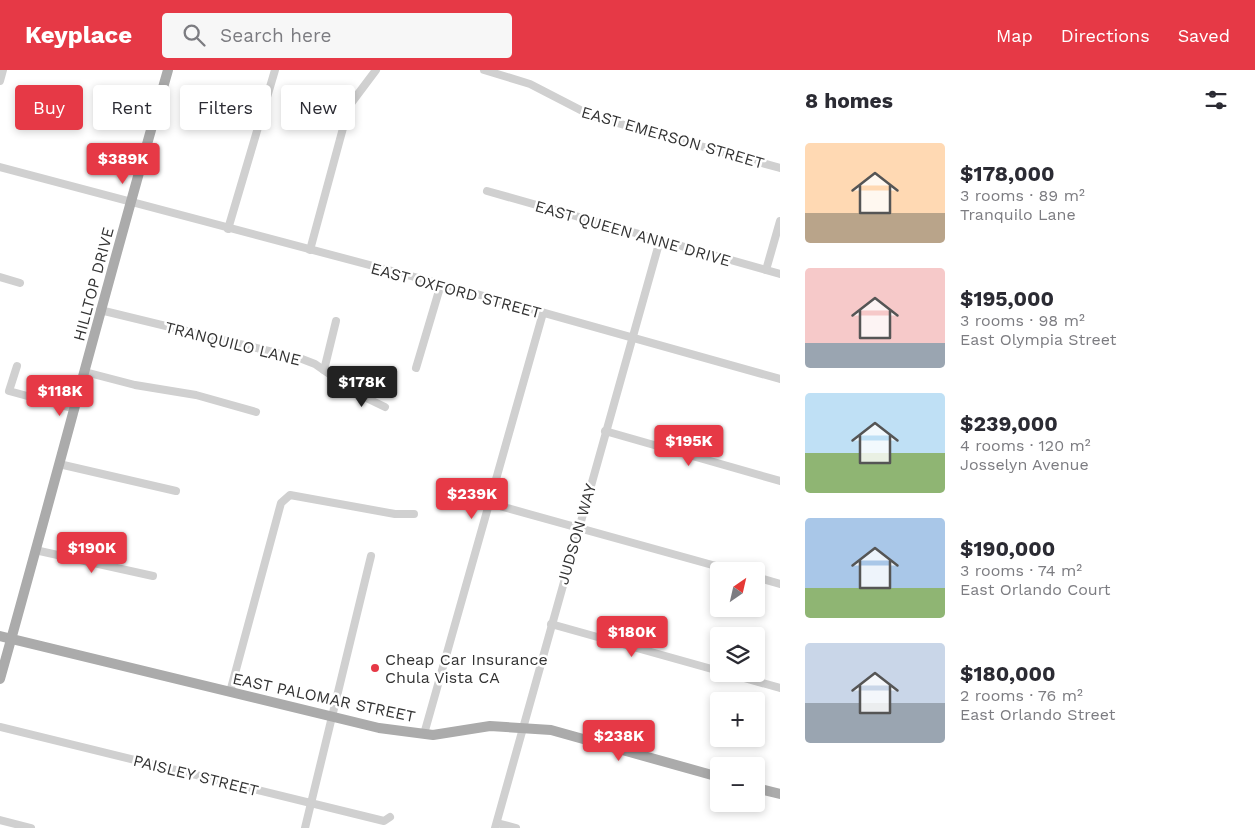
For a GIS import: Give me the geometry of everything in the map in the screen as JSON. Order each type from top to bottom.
[{"type":"main road","name":"HILLTOP DRIVE","points":[[0,679],[86,372],[100,310],[132,204],[168,70]]},
{"type":"main road","name":"EAST PALOMAR STREET","points":[[0,636],[379,728],[424,734],[450,734],[490,726],[523,726],[551,730],[710,774]]},
{"type":"main road","points":[[765,790],[780,794]]},
{"type":"street","points":[[0,81],[3,70]]},
{"type":"street","points":[[228,229],[275,70]]},
{"type":"street","points":[[310,250],[349,106],[376,70]]},
{"type":"street","name":"EAST EMERSON STREET","points":[[484,70],[530,84],[592,116],[780,168]]},
{"type":"street","name":"EAST OXFORD STREET","points":[[0,167],[132,204],[441,284],[780,379]]},
{"type":"street","name":"EAST QUEEN ANNE DRIVE","points":[[487,191],[780,274]]},
{"type":"street","points":[[766,270],[780,221]]},
{"type":"street","name":"JUDSON WAY","points":[[496,825],[660,240]]},
{"type":"street","points":[[0,277],[20,283]]},
{"type":"street","points":[[416,368],[441,284]]},
{"type":"street","name":"TRANQUILO LANE","points":[[100,310],[302,359],[324,370],[358,394],[385,408]]},
{"type":"street","points":[[424,734],[543,314]]},
{"type":"street","points":[[324,370],[336,321]]},
{"type":"street","points":[[17,366],[9,391],[75,409]]},
{"type":"street","points":[[86,372],[135,385],[196,395],[256,412]]},
{"type":"street","points":[[605,431],[780,481]]},
{"type":"street","points":[[59,464],[176,491]]},
{"type":"street","points":[[230,692],[281,503],[284,498],[290,495],[395,514],[414,514]]},
{"type":"street","points":[[489,503],[710,564]]},
{"type":"street","points":[[35,550],[153,576]]},
{"type":"street","points":[[305,828],[371,556]]},
{"type":"street","points":[[765,580],[780,584]]},
{"type":"street","points":[[552,624],[710,668]]},
{"type":"street","points":[[759,682],[780,688]]},
{"type":"street","name":"PAISLEY STREET","points":[[0,727],[384,821],[390,817]]},
{"type":"street","points":[[0,820],[31,828]]},
{"type":"street","points":[[496,825],[516,828]]},
{"type":"place","name":"Cheap Car Insurance Chula Vista CA","points":[[375,668]]}]
